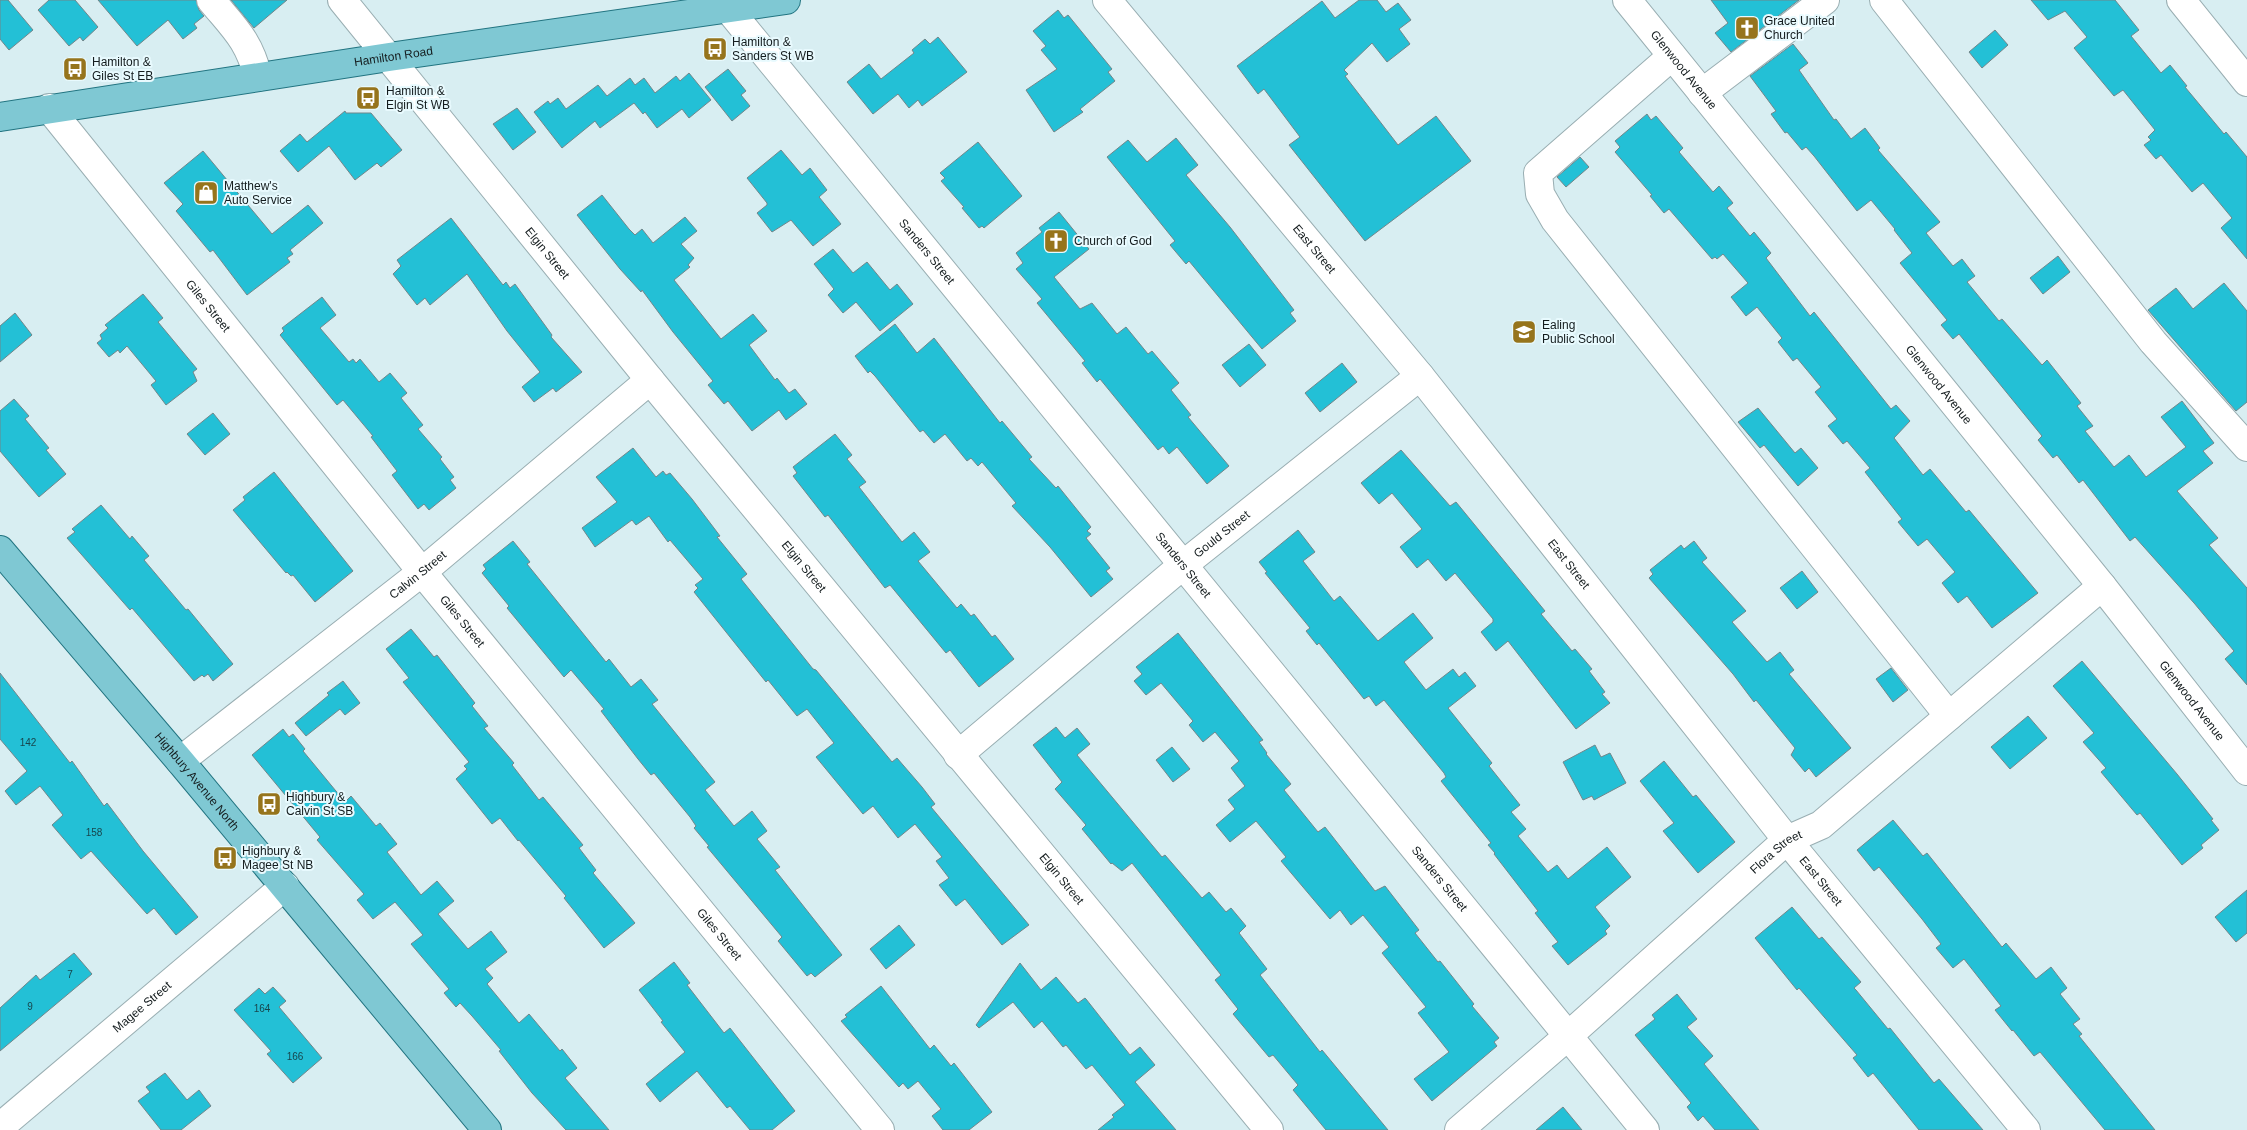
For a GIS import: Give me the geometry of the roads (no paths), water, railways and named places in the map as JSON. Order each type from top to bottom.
[{"type":"main road","name":"Hamilton Road","points":[[0,117],[724,4],[786,0]]},
{"type":"main road","name":"Highbury Avenue North","points":[[0,550],[180,761],[487,1130]]},
{"type":"street","points":[[211,0],[246,42],[253,55],[258,77]]},
{"type":"street","name":"Elgin Street","points":[[342,0],[650,380],[1269,1130]]},
{"type":"street","name":"East Street","points":[[1107,0],[1420,376],[1787,840],[2026,1130]]},
{"type":"street","name":"Glenwood Avenue","points":[[1627,0],[2102,586],[2247,771]]},
{"type":"street","points":[[1702,93],[1825,0]]},
{"type":"street","points":[[1884,0],[2153,342],[2247,446]]},
{"type":"street","points":[[2180,0],[2247,82]]},
{"type":"street","name":"Sanders Street","points":[[724,4],[1645,1130]]},
{"type":"street","points":[[1672,56],[1538,173],[1540,194],[1555,220],[1949,716]]},
{"type":"street","name":"Giles Street","points":[[49,108],[422,572],[880,1130]]},
{"type":"street","name":"Gould Street","points":[[958,755],[1183,565],[1420,376]]},
{"type":"street","name":"Calvin Street","points":[[180,761],[422,572],[650,380]]},
{"type":"street","name":"Flora Street","points":[[1459,1130],[1568,1036],[1787,840],[1821,825],[2102,586]]},
{"type":"street","name":"Magee Street","points":[[0,1127],[284,886]]},
{"type":"place","name":"Grace United Church","points":[[1747,28]]},
{"type":"place","name":"Hamilton & Sanders St WB","points":[[715,49]]},
{"type":"place","name":"Hamilton & Giles St EB","points":[[75,69]]},
{"type":"place","name":"Hamilton & Elgin St WB","points":[[368,98]]},
{"type":"place","name":"Matthew's Auto Service","points":[[206,193]]},
{"type":"place","name":"Church of God","points":[[1056,241]]},
{"type":"place","name":"Ealing Public School","points":[[1524,332]]},
{"type":"place","name":"Highbury & Calvin St SB","points":[[269,804]]},
{"type":"place","name":"Highbury & Magee St NB","points":[[225,858]]}]
